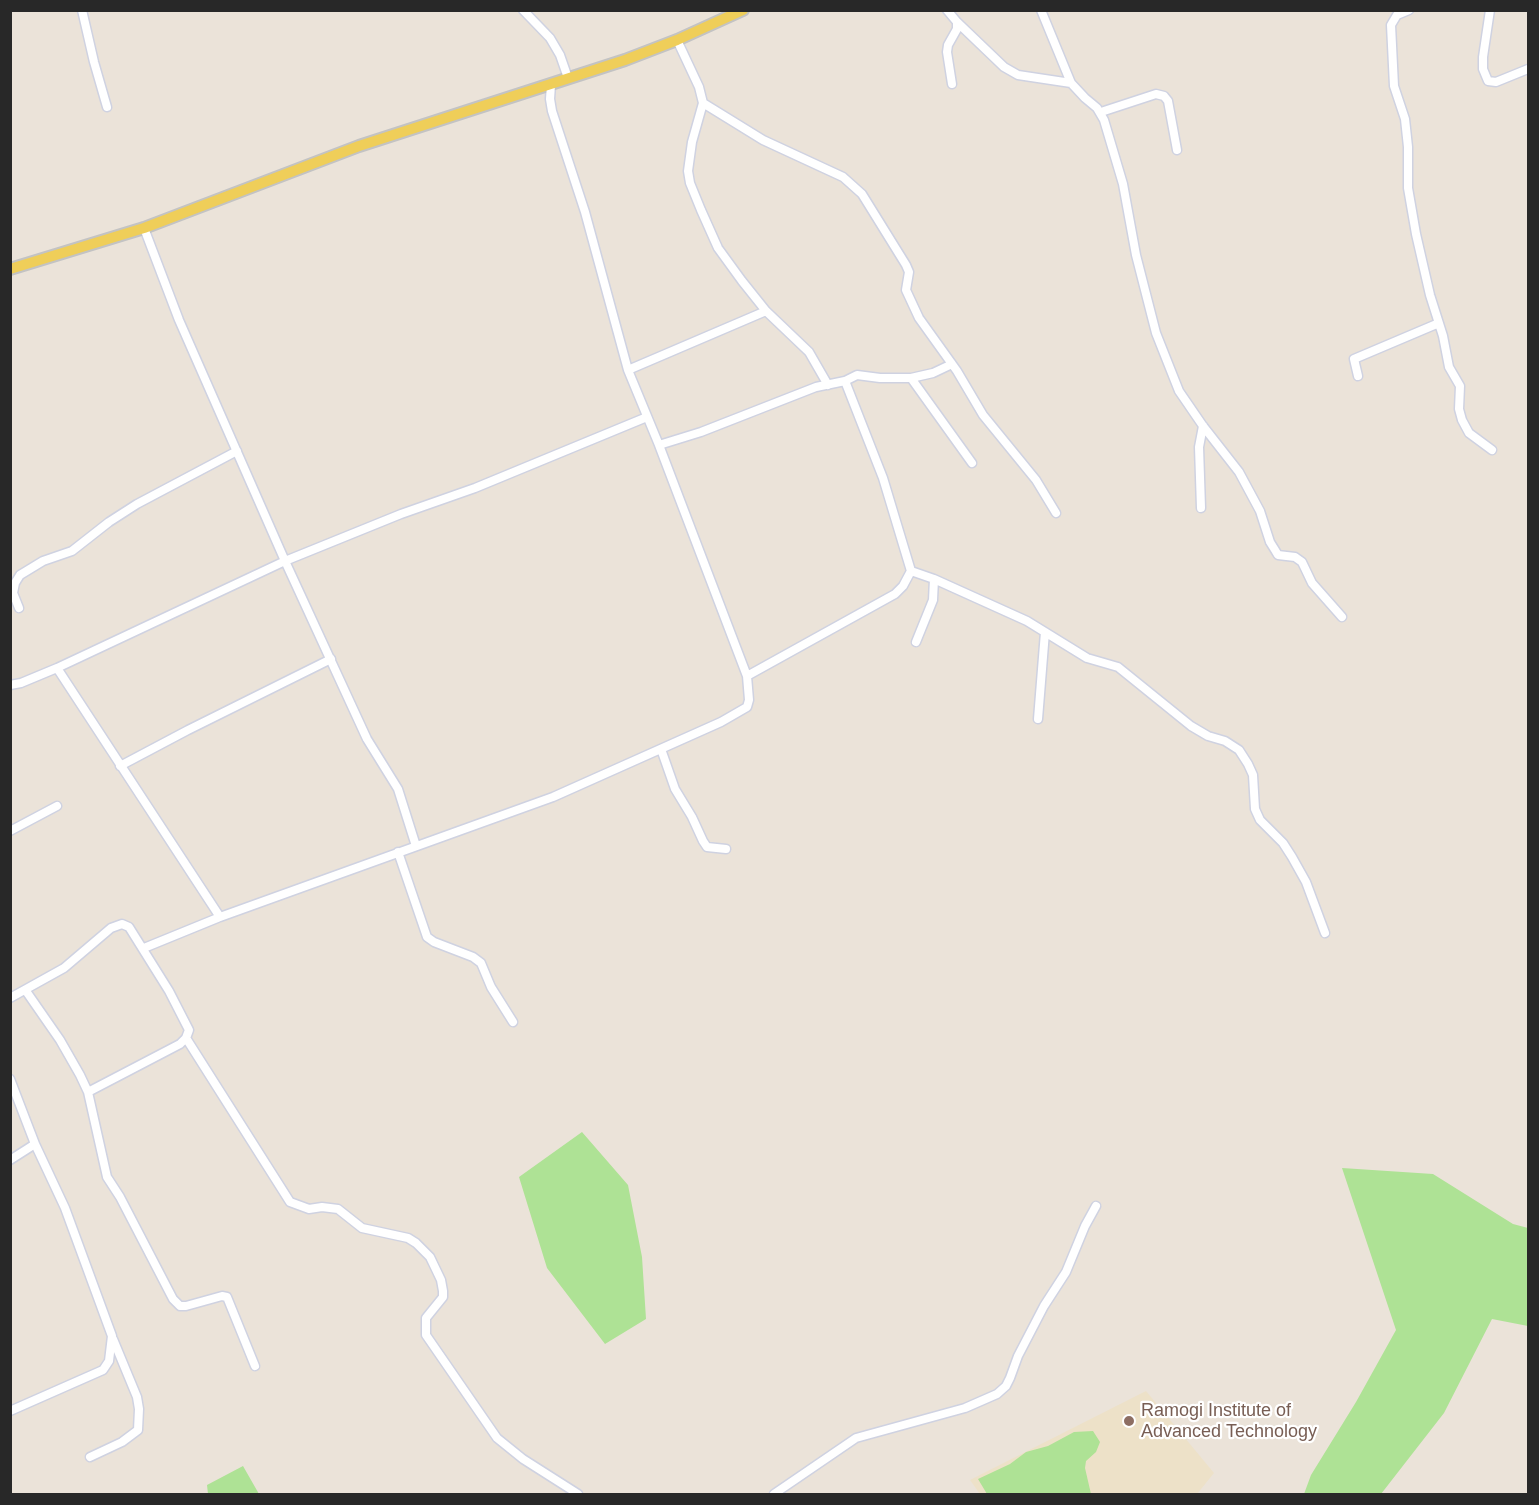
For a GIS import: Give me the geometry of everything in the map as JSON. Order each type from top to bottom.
[{"type":"main road","points":[[10,269],[144,228],[359,146],[625,60],[677,40],[743,10]]},
{"type":"street","points":[[82,10],[107,107]]},
{"type":"street","points":[[523,10],[550,38],[560,55],[568,78]]},
{"type":"street","points":[[947,10],[1004,67],[1018,75],[1071,83]]},
{"type":"street","points":[[1041,10],[1071,83],[1101,112],[1123,184],[1136,255],[1156,333],[1179,391],[1239,472],[1260,512],[1270,542],[1278,555],[1295,557],[1302,562],[1312,583],[1342,617]]},
{"type":"street","points":[[1409,10],[1397,15],[1391,25],[1394,86],[1405,119],[1408,188],[1416,234],[1449,367],[1460,386],[1459,409],[1462,420],[1469,433],[1492,450]]},
{"type":"street","points":[[1490,10],[1483,57],[1483,69],[1488,81],[1497,82],[1528,69]]},
{"type":"street","points":[[952,84],[947,52],[948,45],[957,29],[957,22]]},
{"type":"street","points":[[677,40],[699,87],[703,103],[689,160],[690,183],[718,248],[766,311],[809,352],[828,385]]},
{"type":"street","points":[[144,948],[220,916],[553,797],[729,718],[747,707],[749,700],[747,676],[628,370],[585,212],[552,111],[551,85]]},
{"type":"street","points":[[1101,112],[1156,94],[1164,96],[1168,101],[1177,150]]},
{"type":"street","points":[[703,103],[763,140],[843,177],[862,194],[909,272],[906,290],[919,318],[952,364],[983,415],[1036,480],[1056,513]]},
{"type":"street","points":[[144,228],[179,320],[285,561],[368,739],[398,789],[416,846]]},
{"type":"street","points":[[628,370],[766,311]]},
{"type":"street","points":[[1358,376],[1354,359],[1439,323]]},
{"type":"street","points":[[659,445],[701,432],[816,387],[845,381],[857,375],[911,378],[933,373],[952,364]]},
{"type":"street","points":[[911,378],[972,463]]},
{"type":"street","points":[[747,676],[895,594],[903,586],[911,571],[883,478],[845,381]]},
{"type":"street","points":[[10,685],[57,668],[285,561],[401,514],[475,488],[647,417]]},
{"type":"street","points":[[1201,508],[1198,447],[1203,426]]},
{"type":"street","points":[[19,608],[13,593],[20,575],[43,561],[72,551],[109,522],[137,504],[237,451]]},
{"type":"street","points":[[911,571],[934,579],[1045,632],[1087,658],[1118,667],[1191,726],[1239,750],[1253,775],[1255,809],[1260,820],[1283,843],[1292,857],[1306,882],[1326,933]]},
{"type":"street","points":[[916,642],[933,600],[934,579]]},
{"type":"street","points":[[1038,719],[1045,632]]},
{"type":"street","points":[[120,766],[331,659]]},
{"type":"street","points":[[57,668],[220,916]]},
{"type":"street","points":[[661,749],[675,789],[703,841],[707,847],[726,849]]},
{"type":"street","points":[[10,831],[57,806]]},
{"type":"street","points":[[398,852],[427,937],[473,957],[480,963],[491,987],[513,1022]]},
{"type":"street","points":[[10,998],[64,968],[116,926],[122,924],[129,927],[144,948],[189,1030],[186,1038],[170,1050],[88,1092]]},
{"type":"street","points":[[26,991],[60,1040],[88,1092],[107,1177],[120,1197],[173,1299],[180,1306],[186,1306],[222,1296],[226,1297],[255,1365]]},
{"type":"street","points":[[186,1038],[290,1202],[309,1209],[322,1207],[338,1209],[362,1228],[408,1238],[430,1257],[441,1280],[443,1297],[426,1318],[426,1335],[497,1438],[523,1459],[579,1494]]},
{"type":"street","points":[[10,1078],[35,1144],[64,1208],[137,1397],[139,1424],[134,1434],[90,1458]]},
{"type":"street","points":[[10,1160],[35,1144]]},
{"type":"street","points":[[774,1494],[856,1438],[965,1408],[997,1394],[1010,1378],[1018,1356],[1044,1306],[1066,1272],[1096,1206]]},
{"type":"street","points":[[10,1411],[103,1370],[109,1360],[112,1336]]},
{"type":"shaded area","name":"Ramogi Institute of Advanced Technology","points":[[1146,1391],[1214,1473],[1197,1494],[980,1494],[970,1480]]},
{"type":"green space","points":[[582,1132],[628,1185],[642,1257],[646,1319],[605,1344],[547,1268],[519,1177]]},
{"type":"green space","points":[[1342,1168],[1433,1174],[1513,1224],[1528,1228],[1528,1326],[1492,1319],[1444,1413],[1381,1494],[1304,1494],[1311,1475],[1356,1402],[1396,1330]]},
{"type":"green space","points":[[1093,1431],[1100,1442],[1096,1452],[1086,1461],[1085,1468],[1091,1494],[987,1494],[978,1479],[1010,1464],[1026,1452],[1048,1446],[1074,1432]]},
{"type":"green space","points":[[243,1466],[259,1494],[208,1494],[207,1485]]},
{"type":"place","name":"Ramogi Institute of Advanced Technology","points":[[1129,1421]]}]
